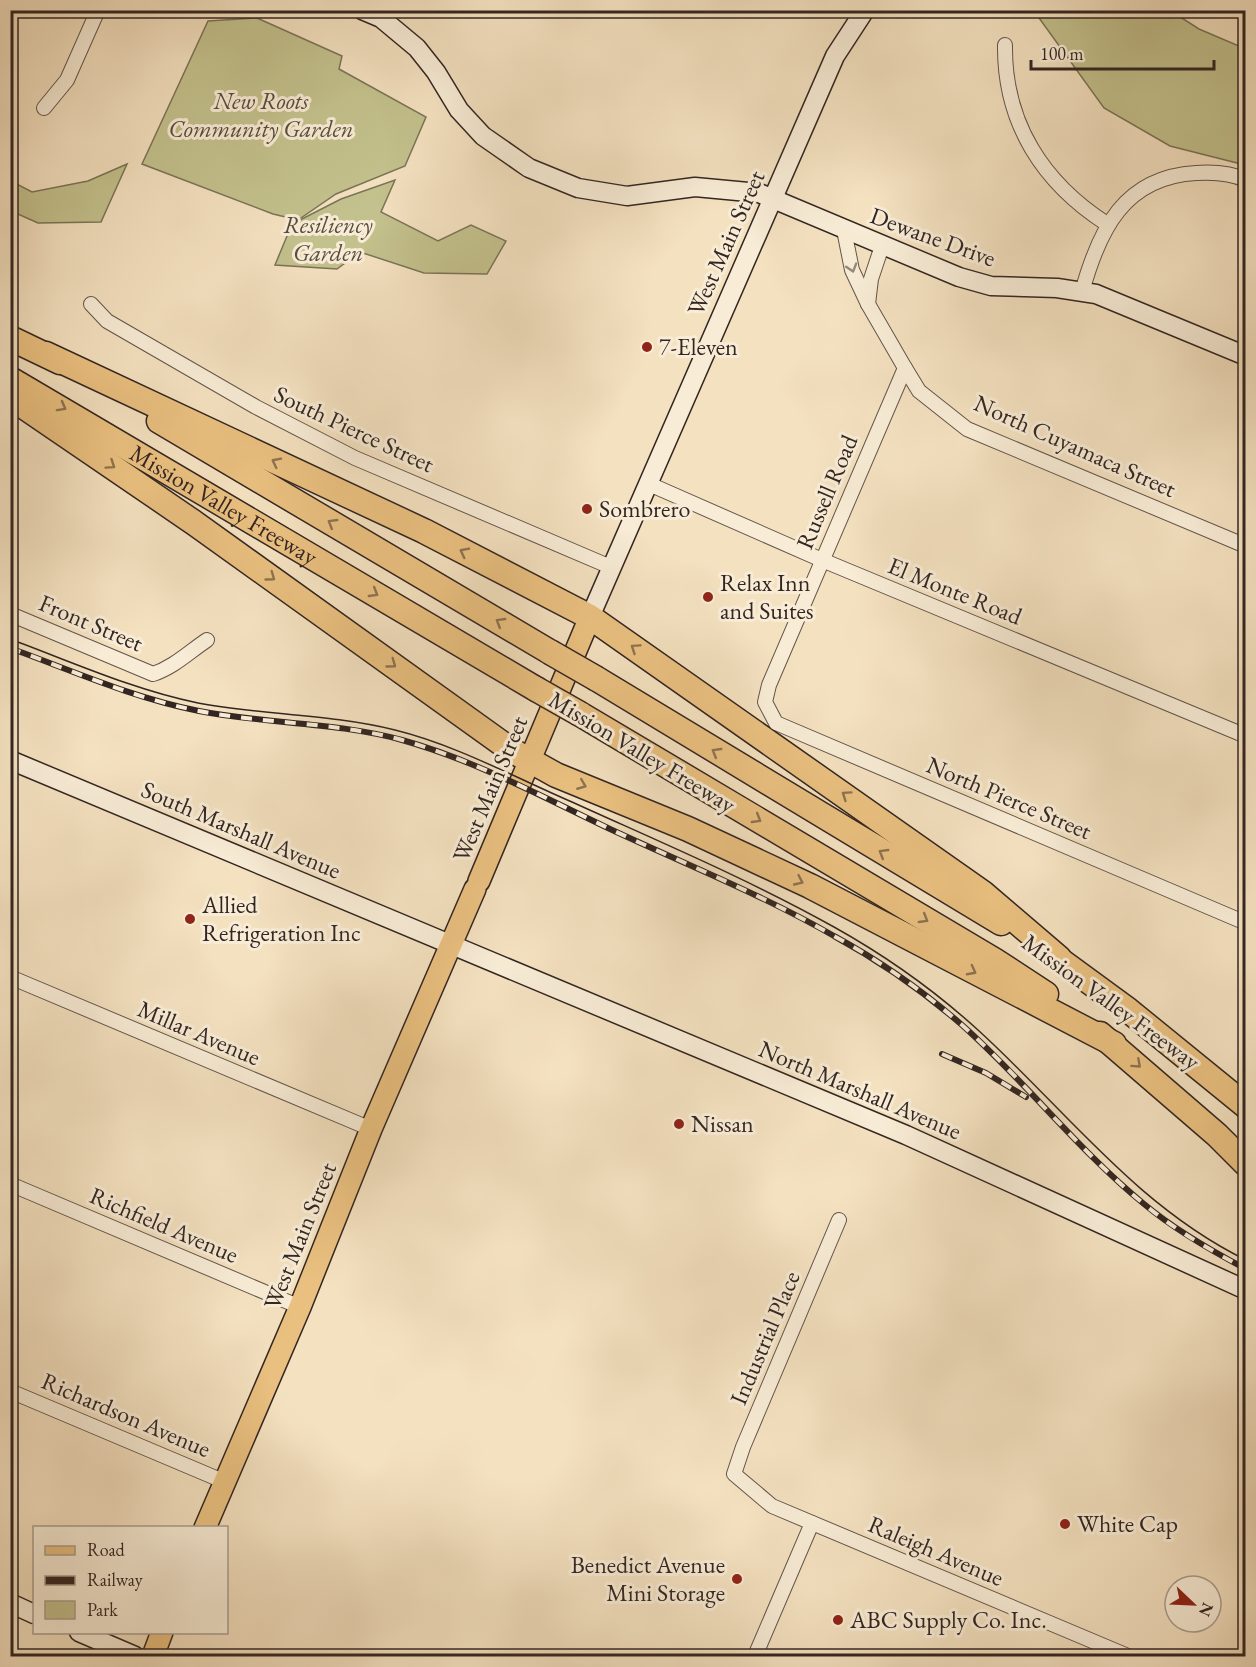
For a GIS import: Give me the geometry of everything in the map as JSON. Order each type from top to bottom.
[{"type":"highway","name":"Mission Valley Freeway","points":[[10,338],[46,354],[597,680],[1059,958],[1128,1010],[1245,1106]]},
{"type":"highway","points":[[46,354],[424,531],[591,617],[984,893],[1059,958]]},
{"type":"highway","name":"Mission Valley Freeway","points":[[10,379],[994,960],[1114,1044],[1245,1164]]},
{"type":"highway","points":[[10,397],[203,528],[511,750],[556,775],[688,829],[810,886],[1114,1044]]},
{"type":"main road","points":[[362,10],[381,18],[417,48],[436,72],[459,110],[483,136],[529,168],[578,188],[627,195],[695,187],[759,193],[774,197],[844,230]]},
{"type":"main road","name":"West Main Street","points":[[205,1526],[300,1307],[371,1130],[452,945],[529,760],[835,56],[865,10]]},
{"type":"main road","name":"Dewane Drive","points":[[844,230],[959,278],[991,286],[1056,288],[1105,298],[1245,356]]},
{"type":"main road","name":"South Marshall Avenue","points":[[10,760],[452,945]]},
{"type":"main road","name":"North Marshall Avenue","points":[[452,945],[906,1135],[1245,1290]]},
{"type":"main road","points":[[10,1603],[33,1614]]},
{"type":"main road","points":[[84,1634],[135,1656]]},
{"type":"main road","points":[[153,1656],[161,1634]]},
{"type":"street","points":[[44,108],[67,81],[98,10]]},
{"type":"street","points":[[1005,45],[1005,72],[1010,98],[1029,147],[1045,171],[1080,207],[1107,224]]},
{"type":"street","points":[[1082,292],[1093,252],[1107,224],[1118,209],[1139,192],[1162,179],[1177,174],[1207,172],[1245,180]]},
{"type":"street","name":"North Cuyamaca Street","points":[[844,230],[852,270],[868,304],[919,391],[967,429],[1245,546]]},
{"type":"street","points":[[868,304],[871,279],[882,246]]},
{"type":"street","name":"South Pierce Street","points":[[91,304],[107,321],[117,327],[256,407],[355,458],[613,568]]},
{"type":"street","name":"Russell Road","points":[[765,702],[770,684],[905,368]]},
{"type":"street","name":"El Monte Road","points":[[649,484],[822,560],[1245,736]]},
{"type":"street","name":"Front Street","points":[[10,614],[153,674],[170,668],[182,656],[207,640]]},
{"type":"street","name":"North Pierce Street","points":[[765,702],[776,723],[1245,923]]},
{"type":"street","name":"Millar Avenue","points":[[10,977],[371,1130]]},
{"type":"street","name":"Richfield Avenue","points":[[10,1184],[300,1307]]},
{"type":"street","name":"Industrial Place","points":[[734,1474],[743,1447],[839,1220]]},
{"type":"street","name":"Richardson Avenue","points":[[10,1391],[224,1481]]},
{"type":"street","name":"Raleigh Avenue","points":[[734,1474],[772,1506],[1128,1656]]},
{"type":"street","points":[[755,1656],[812,1523]]},
{"type":"green space","points":[[1034,11],[1171,11],[1199,29],[1241,47],[1245,45],[1245,165],[1170,146],[1104,108]]},
{"type":"green space","name":"New Roots Community Garden","points":[[257,18],[342,56],[339,69],[426,117],[405,166],[336,194],[298,220],[273,214],[142,164],[208,21]]},
{"type":"green space","points":[[127,164],[101,222],[38,223],[11,211],[11,181],[32,192],[88,181]]},
{"type":"green space","name":"Resiliency Garden","points":[[395,180],[381,212],[438,241],[471,225],[506,241],[487,274],[424,273],[360,252],[337,269],[275,265],[292,224],[341,199]]},
{"type":"tram line","points":[[10,639],[103,675],[150,691],[198,703],[346,721],[418,736],[485,762],[770,893],[853,938],[927,987],[978,1030],[1136,1185],[1170,1213],[1207,1238],[1246,1260]]},
{"type":"railway","points":[[10,648],[103,683],[175,706],[224,715],[377,734],[429,748],[508,780],[780,907],[868,956],[932,1000],[1008,1069],[1074,1139],[1144,1204],[1193,1239],[1246,1269]]},
{"type":"railway","points":[[942,1054],[986,1073],[1026,1097]]},
{"type":"place","name":"7-Eleven","points":[[647,347]]},
{"type":"place","name":"Sombrero","points":[[587,509]]},
{"type":"place","name":"Relax Inn and Suites","points":[[708,597]]},
{"type":"place","name":"Allied Refrigeration Inc","points":[[190,919]]},
{"type":"place","name":"Nissan","points":[[679,1124]]},
{"type":"place","name":"White Cap","points":[[1065,1524]]},
{"type":"place","name":"Benedict Avenue Mini Storage","points":[[737,1579]]},
{"type":"place","name":"ABC Supply Co. Inc.","points":[[838,1620]]}]
